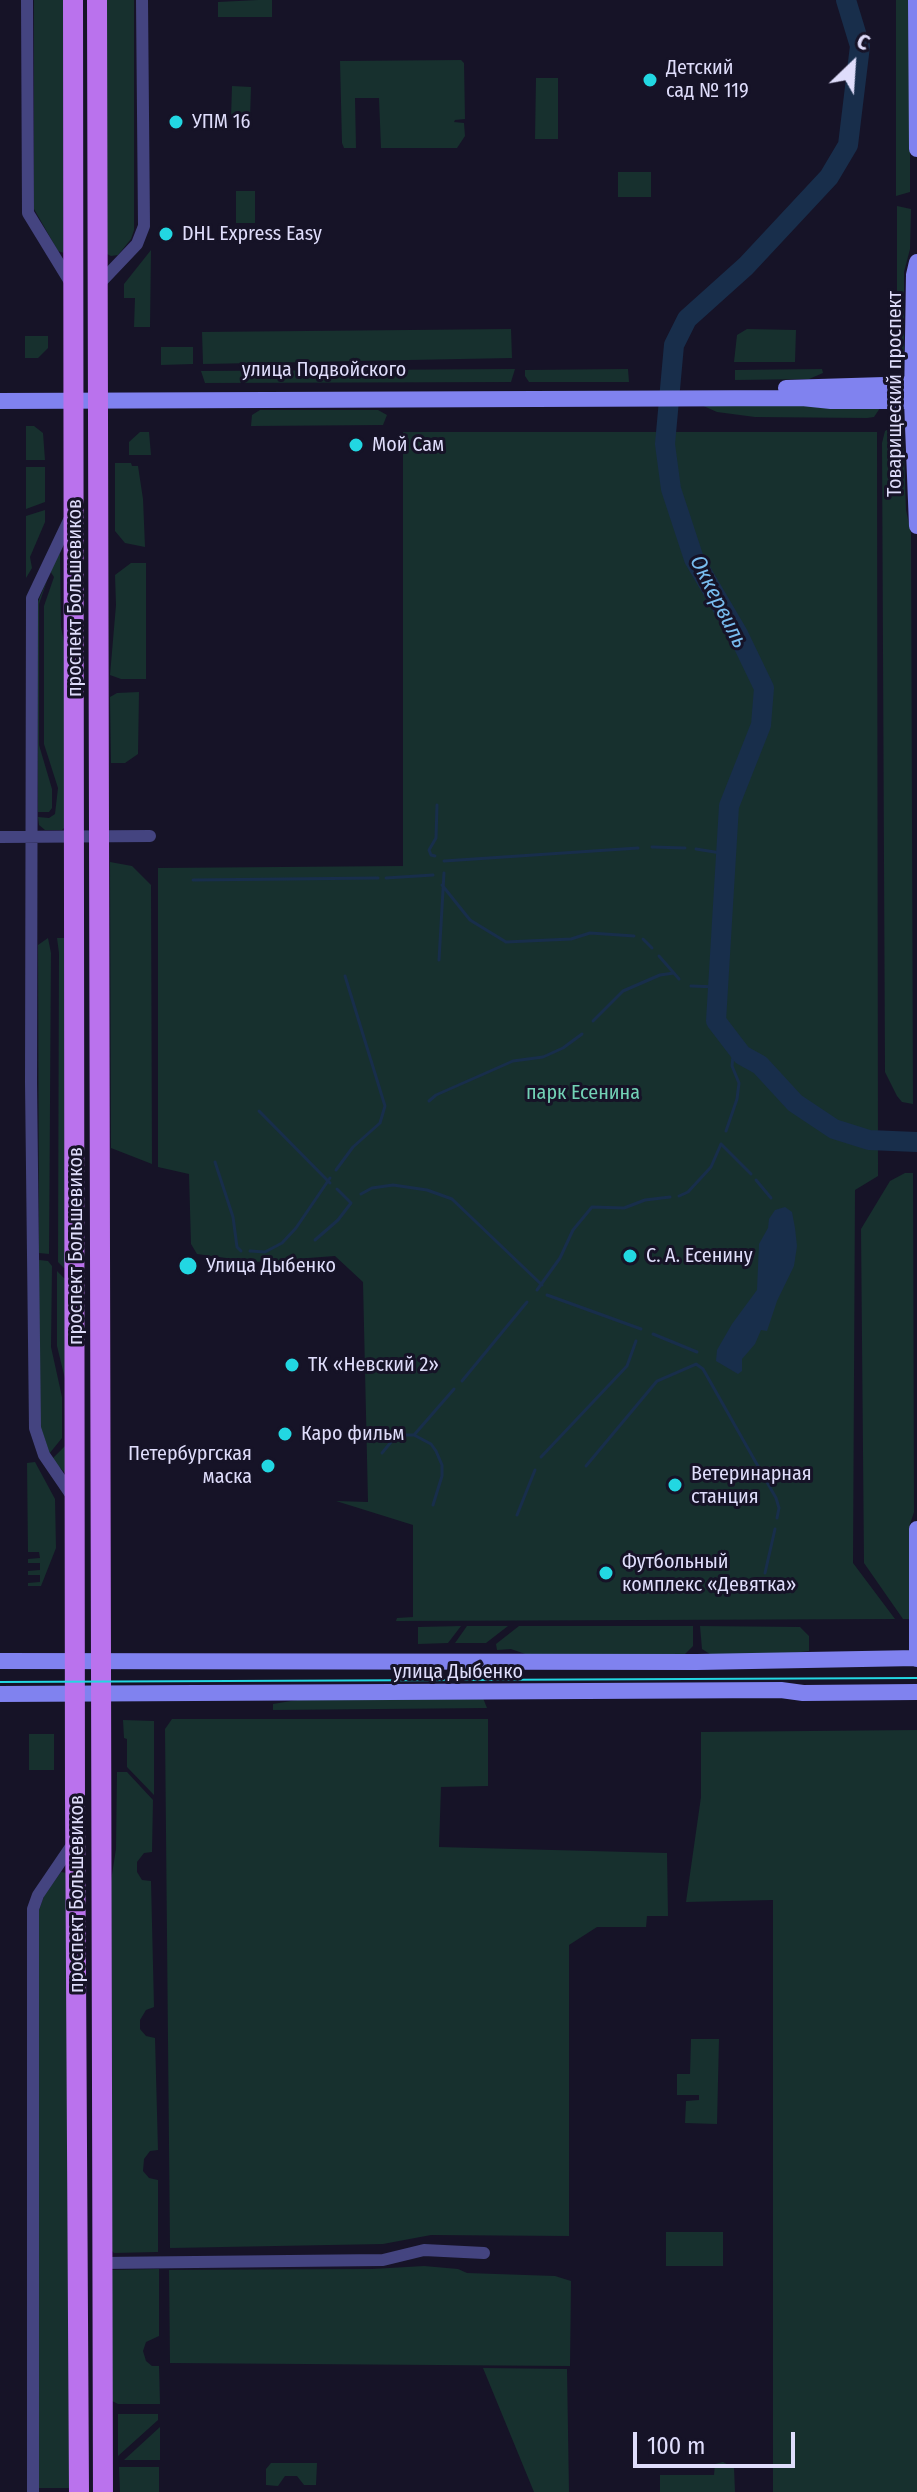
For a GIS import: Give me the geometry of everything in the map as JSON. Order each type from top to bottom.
[{"type":"main road","name":"проспект Большевиков","points":[[73,0],[79,2492]]},
{"type":"main road","name":"проспект Большевиков","points":[[97,0],[103,2492]]},
{"type":"main road","points":[[916,0],[917,149]]},
{"type":"main road","name":"Товарищеский проспект","points":[[917,262],[914,275],[917,526]]},
{"type":"main road","points":[[690,393],[915,384]]},
{"type":"main road","name":"улица Подвойского","points":[[0,390],[73,396]]},
{"type":"main road","points":[[690,393],[915,401]]},
{"type":"main road","name":"улица Подвойского","points":[[0,401],[99,395],[690,393]]},
{"type":"main road","points":[[917,1529],[917,1658]]},
{"type":"main road","name":"улица Дыбенко","points":[[0,1661],[713,1662],[917,1658]]},
{"type":"main road","name":"улица Дыбенко","points":[[0,1694],[917,1692]]},
{"type":"street","points":[[27,0],[28,213],[73,286]]},
{"type":"street","points":[[99,284],[137,244],[144,226],[142,0]]},
{"type":"street","points":[[73,511],[32,598],[31,837],[35,1428],[44,1455],[75,1500]]},
{"type":"street","points":[[0,837],[150,836]]},
{"type":"street","name":"проспект Большевиков","points":[[33,2492],[33,1909],[38,1895],[76,1839]]},
{"type":"street","points":[[102,2263],[383,2260],[424,2250],[484,2253]]},
{"type":"green space","points":[[34,0],[63,0],[64,253],[58,251],[34,209]]},
{"type":"green space","points":[[105,0],[134,0],[134,230],[118,255],[111,256],[107,254]]},
{"type":"green space","points":[[272,0],[272,17],[218,17],[218,2]]},
{"type":"green space","points":[[896,0],[910,0],[910,192],[896,196]]},
{"type":"green space","points":[[461,60],[464,63],[465,119],[454,122],[464,123],[465,136],[457,148],[381,148],[379,98],[355,98],[356,148],[344,148],[340,61]]},
{"type":"green space","points":[[536,78],[558,78],[558,139],[535,139]]},
{"type":"green space","points":[[232,86],[251,87],[250,118],[231,118]]},
{"type":"green space","points":[[618,172],[651,172],[651,197],[618,197]]},
{"type":"green space","points":[[236,191],[255,191],[255,223],[236,223]]},
{"type":"green space","points":[[897,206],[911,209],[910,249],[904,272],[904,357],[897,354]]},
{"type":"green space","points":[[151,250],[150,327],[134,327],[135,298],[124,298],[124,284]]},
{"type":"green space","points":[[511,329],[512,358],[203,364],[202,332]]},
{"type":"green space","points":[[747,329],[796,330],[795,362],[734,362],[737,335]]},
{"type":"green space","points":[[25,336],[48,336],[48,348],[38,358],[25,358]]},
{"type":"green space","points":[[161,347],[193,347],[193,364],[161,365]]},
{"type":"green space","points":[[515,369],[511,382],[205,383],[201,371]]},
{"type":"green space","points":[[628,369],[629,382],[529,382],[525,376],[525,370]]},
{"type":"green space","points":[[822,369],[823,373],[809,379],[735,380],[735,370]]},
{"type":"green space","points":[[699,404],[810,404],[819,408],[880,408],[874,417],[867,418],[755,417],[717,412]]},
{"type":"green space","points":[[260,410],[378,410],[387,415],[383,425],[251,426],[252,415]]},
{"type":"green space","points":[[895,425],[903,425],[906,510],[911,533],[913,1104],[902,1102],[885,1072],[882,443],[885,431]]},
{"type":"green space","points":[[26,426],[34,426],[43,433],[45,460],[26,460]]},
{"type":"green space","points":[[140,432],[149,432],[151,455],[129,455],[129,442]]},
{"type":"green space","name":"парк Есенина","points":[[403,432],[877,432],[878,1176],[855,1190],[853,1563],[895,1619],[396,1621],[397,1618],[413,1617],[413,1525],[336,1501],[368,1502],[363,1282],[335,1256],[255,1262],[197,1254],[191,1244],[189,1174],[158,1167],[158,868],[403,866]]},
{"type":"green space","points":[[115,463],[138,466],[145,547],[125,543],[115,531]]},
{"type":"green space","points":[[26,467],[45,467],[45,502],[26,509]]},
{"type":"green space","points":[[45,510],[45,522],[30,557],[32,568],[26,578],[26,516]]},
{"type":"green space","points":[[60,553],[61,627],[67,656],[67,825],[62,830],[45,830],[39,825],[38,817],[49,818],[55,814],[58,788],[44,744],[44,606],[54,577],[50,571]]},
{"type":"green space","points":[[131,563],[146,563],[146,679],[121,679],[110,675],[116,605],[115,575]]},
{"type":"green space","points":[[48,578],[39,604],[39,745],[52,789],[52,808],[49,812],[38,812],[37,604]]},
{"type":"green space","points":[[139,692],[138,754],[125,763],[111,763],[110,697],[117,693]]},
{"type":"green space","points":[[110,862],[132,866],[151,885],[152,1164],[111,1148]]},
{"type":"green space","points":[[48,938],[51,953],[49,1254],[39,1253],[38,945]]},
{"type":"green space","points":[[57,938],[68,938],[69,1269],[58,1262]]},
{"type":"green space","points":[[905,1173],[913,1173],[914,1512],[909,1527],[909,1619],[903,1619],[864,1563],[861,1229],[890,1181]]},
{"type":"green space","points":[[39,1260],[48,1261],[52,1266],[51,1347],[62,1397],[62,1438],[49,1454],[39,1427]]},
{"type":"green space","points":[[57,1271],[69,1279],[67,1386],[57,1346]]},
{"type":"green space","points":[[66,1445],[65,1473],[52,1459]]},
{"type":"green space","points":[[35,1462],[55,1499],[56,1548],[41,1586],[28,1586],[28,1583],[40,1582],[40,1575],[28,1575],[28,1571],[40,1570],[40,1563],[28,1563],[28,1559],[40,1558],[39,1552],[28,1552],[27,1463]]},
{"type":"green space","points":[[461,1626],[448,1643],[418,1644],[418,1627]]},
{"type":"green space","points":[[467,1626],[508,1626],[486,1643],[455,1643]]},
{"type":"green space","points":[[519,1626],[693,1626],[693,1646],[683,1656],[531,1656],[511,1649],[497,1650],[496,1644]]},
{"type":"green space","points":[[700,1626],[800,1627],[809,1636],[809,1651],[713,1656],[702,1649]]},
{"type":"green space","points":[[483,1698],[487,1708],[273,1710],[273,1704],[303,1699]]},
{"type":"green space","points":[[172,1719],[488,1719],[488,1786],[441,1787],[439,1847],[667,1853],[668,1916],[647,1916],[646,1927],[597,1927],[569,1945],[569,2236],[431,2235],[383,2244],[170,2248],[165,1729]]},
{"type":"green space","points":[[123,1720],[154,1721],[154,1795],[127,1767]]},
{"type":"green space","points":[[917,1730],[917,2492],[773,2492],[773,1900],[686,1902],[701,1797],[701,1732]]},
{"type":"green space","points":[[29,1734],[54,1734],[54,1770],[29,1770]]},
{"type":"green space","points":[[117,1772],[127,1772],[153,1800],[152,1852],[144,1853],[137,1862],[137,1872],[142,1880],[151,1881],[154,2007],[146,2010],[140,2020],[140,2029],[146,2036],[155,2038],[158,2150],[150,2151],[144,2159],[143,2171],[149,2178],[158,2180],[158,2252],[114,2253],[111,2250],[110,1887],[116,1849]]},
{"type":"green space","points":[[61,1872],[67,1873],[71,2488],[39,2488],[39,1910],[44,1896]]},
{"type":"green space","points":[[691,2039],[719,2039],[717,2124],[685,2123],[686,2101],[699,2100],[699,2095],[677,2095],[677,2074],[690,2074]]},
{"type":"green space","points":[[666,2232],[723,2232],[723,2266],[666,2266]]},
{"type":"green space","points":[[424,2266],[458,2269],[467,2273],[555,2276],[571,2281],[570,2366],[170,2363],[169,2270]]},
{"type":"green space","points":[[159,2269],[159,2336],[146,2342],[143,2351],[146,2361],[152,2366],[159,2366],[160,2404],[118,2404],[112,2401],[112,2270]]},
{"type":"green space","points":[[483,2368],[567,2369],[569,2492],[534,2492]]},
{"type":"green space","points":[[118,2414],[158,2414],[158,2420],[118,2456]]},
{"type":"green space","points":[[160,2427],[160,2460],[124,2460]]},
{"type":"green space","points":[[723,2462],[734,2468],[735,2492],[660,2492],[660,2475],[714,2475],[715,2464]]},
{"type":"green space","points":[[271,2463],[317,2463],[316,2485],[304,2485],[297,2476],[285,2476],[278,2486],[266,2485],[266,2469]]},
{"type":"green space","points":[[119,2467],[159,2467],[159,2492],[120,2492]]},
{"type":"water","points":[[785,1207],[792,1212],[795,1228],[797,1246],[794,1266],[767,1331],[761,1330],[755,1344],[742,1359],[742,1371],[738,1374],[716,1361],[717,1350],[757,1290],[759,1244],[775,1210]]},
{"type":"waterway","name":"Оккервиль","points":[[846,0],[860,46],[848,145],[829,177],[746,266],[687,319],[674,345],[665,444],[671,489],[694,559],[738,634],[764,688],[761,725],[729,806],[716,1021],[742,1055],[760,1065],[795,1103],[834,1129],[869,1140],[917,1142]]},
{"type":"waterway","points":[[435,856],[429,850],[436,838],[437,805]]},
{"type":"waterway","points":[[652,847],[685,848]]},
{"type":"waterway","points":[[444,861],[638,848]]},
{"type":"waterway","points":[[696,849],[727,854]]},
{"type":"waterway","points":[[439,960],[444,873]]},
{"type":"waterway","points":[[386,878],[433,875]]},
{"type":"waterway","points":[[193,880],[378,878]]},
{"type":"waterway","points":[[442,885],[470,920],[506,942],[571,939],[590,933],[634,936]]},
{"type":"waterway","points":[[643,939],[652,948]]},
{"type":"waterway","points":[[659,956],[679,979]]},
{"type":"waterway","points":[[593,1021],[623,991],[660,975],[674,973]]},
{"type":"waterway","points":[[336,1170],[353,1147],[380,1123],[385,1106],[345,976]]},
{"type":"waterway","points":[[691,986],[718,987]]},
{"type":"waterway","points":[[429,1101],[436,1095],[513,1061],[543,1057],[563,1048],[582,1034]]},
{"type":"waterway","points":[[726,1131],[739,1083],[732,1066],[734,1045]]},
{"type":"waterway","points":[[259,1111],[330,1183]]},
{"type":"waterway","points":[[679,1196],[688,1192],[711,1167],[721,1144],[751,1174]]},
{"type":"waterway","points":[[215,1162],[233,1217],[237,1247],[241,1251]]},
{"type":"waterway","points":[[250,1251],[265,1252],[282,1243],[330,1178]]},
{"type":"waterway","points":[[756,1180],[771,1198]]},
{"type":"waterway","points":[[361,1194],[372,1188],[393,1185],[427,1190],[452,1199],[542,1285]]},
{"type":"waterway","points":[[315,1240],[338,1220],[351,1203],[337,1189]]},
{"type":"waterway","points":[[537,1290],[560,1258],[573,1230],[592,1207],[624,1208],[645,1200],[670,1197]]},
{"type":"waterway","points":[[547,1295],[641,1329]]},
{"type":"waterway","points":[[462,1381],[527,1302]]},
{"type":"waterway","points":[[653,1334],[697,1352]]},
{"type":"waterway","points":[[541,1457],[627,1366],[636,1341]]},
{"type":"waterway","points":[[586,1466],[657,1381],[696,1364],[703,1369],[776,1498],[779,1508],[777,1518]]},
{"type":"waterway","points":[[414,1435],[454,1389]]},
{"type":"waterway","points":[[398,1437],[414,1435],[431,1444],[436,1451],[442,1465],[442,1476],[433,1505]]},
{"type":"waterway","points":[[382,1453],[391,1442]]},
{"type":"waterway","points":[[517,1515],[535,1470]]},
{"type":"waterway","points":[[765,1573],[775,1529]]},
{"type":"tram line","points":[[0,1682],[917,1678]]},
{"type":"place","name":"Детский сад № 119","points":[[650,80]]},
{"type":"place","name":"УПМ 16","points":[[176,122]]},
{"type":"place","name":"DHL Express Easy","points":[[166,234]]},
{"type":"place","name":"Мой Сам","points":[[356,445]]},
{"type":"place","name":"С. А. Есенину","points":[[630,1256]]},
{"type":"place","name":"Улица Дыбенко","points":[[188,1266]]},
{"type":"place","name":"ТК «Невский 2»","points":[[292,1365]]},
{"type":"place","name":"Каро фильм","points":[[285,1434]]},
{"type":"place","name":"Петербургская маска","points":[[268,1466]]},
{"type":"place","name":"Ветеринарная станция","points":[[675,1485]]},
{"type":"place","name":"Футбольный комплекс «Девятка»","points":[[606,1573]]}]
